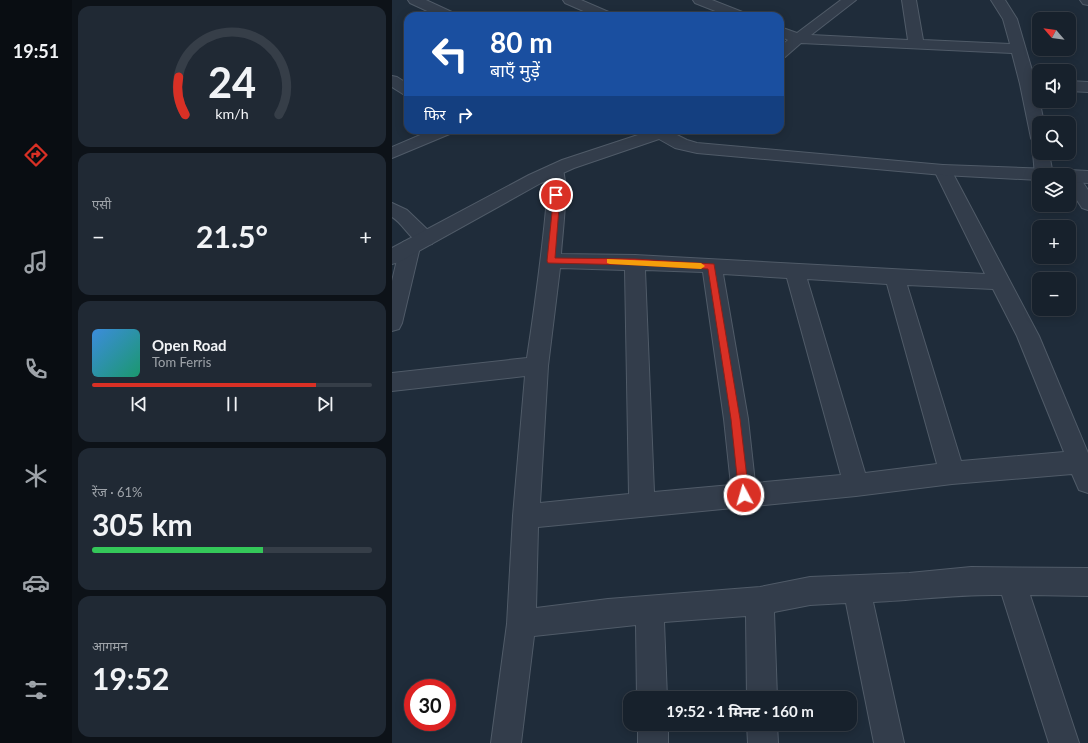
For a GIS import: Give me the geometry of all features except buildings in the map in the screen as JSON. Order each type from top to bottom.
[{"type":"street","points":[[415,0],[440,12]]},
{"type":"street","points":[[570,0],[597,12]]},
{"type":"street","points":[[700,0],[729,12]]},
{"type":"street","points":[[784,51],[849,0]]},
{"type":"street","points":[[909,0],[916,44]]},
{"type":"street","points":[[998,0],[1010,19],[1017,49],[1032,82]]},
{"type":"street","points":[[716,12],[721,9]]},
{"type":"street","points":[[784,33],[798,39],[1017,49]]},
{"type":"street","points":[[392,80],[404,88]]},
{"type":"street","points":[[1076,86],[1088,87]]},
{"type":"street","points":[[392,153],[437,134]]},
{"type":"street","points":[[392,256],[535,179],[652,134]]},
{"type":"street","points":[[665,134],[681,144],[697,148],[943,170],[1032,174]]},
{"type":"street","points":[[506,743],[521,624],[526,516],[537,366],[551,261],[556,195],[556,170]]},
{"type":"street","points":[[526,516],[856,485],[952,473],[1084,472],[1028,336],[999,282],[943,170]]},
{"type":"street","points":[[1076,176],[1088,177]]},
{"type":"street","points":[[1076,185],[1088,204]]},
{"type":"street","points":[[392,209],[401,214],[417,243],[392,323]]},
{"type":"street","points":[[551,261],[635,262],[795,271],[895,279],[999,282]]},
{"type":"street","points":[[635,262],[642,505]]},
{"type":"street","points":[[712,266],[736,419],[744,495]]},
{"type":"street","points":[[795,271],[856,485]]},
{"type":"street","points":[[895,279],[952,473]]},
{"type":"street","points":[[392,382],[537,366]]},
{"type":"street","points":[[521,624],[608,613],[760,601],[810,591],[858,590],[971,581],[1088,582]]},
{"type":"street","points":[[1012,582],[1064,743]]},
{"type":"street","points":[[858,590],[889,743]]},
{"type":"street","points":[[760,601],[762,691]]},
{"type":"street","points":[[650,610],[652,691]]},
{"type":"street","points":[[653,731],[653,743]]},
{"type":"street","points":[[762,731],[763,743]]},
{"type":"slow traffic","points":[[610,261],[701,266]]},
{"type":"route","points":[[556,195],[551,261],[635,262],[712,266],[736,419],[744,495]]}]
